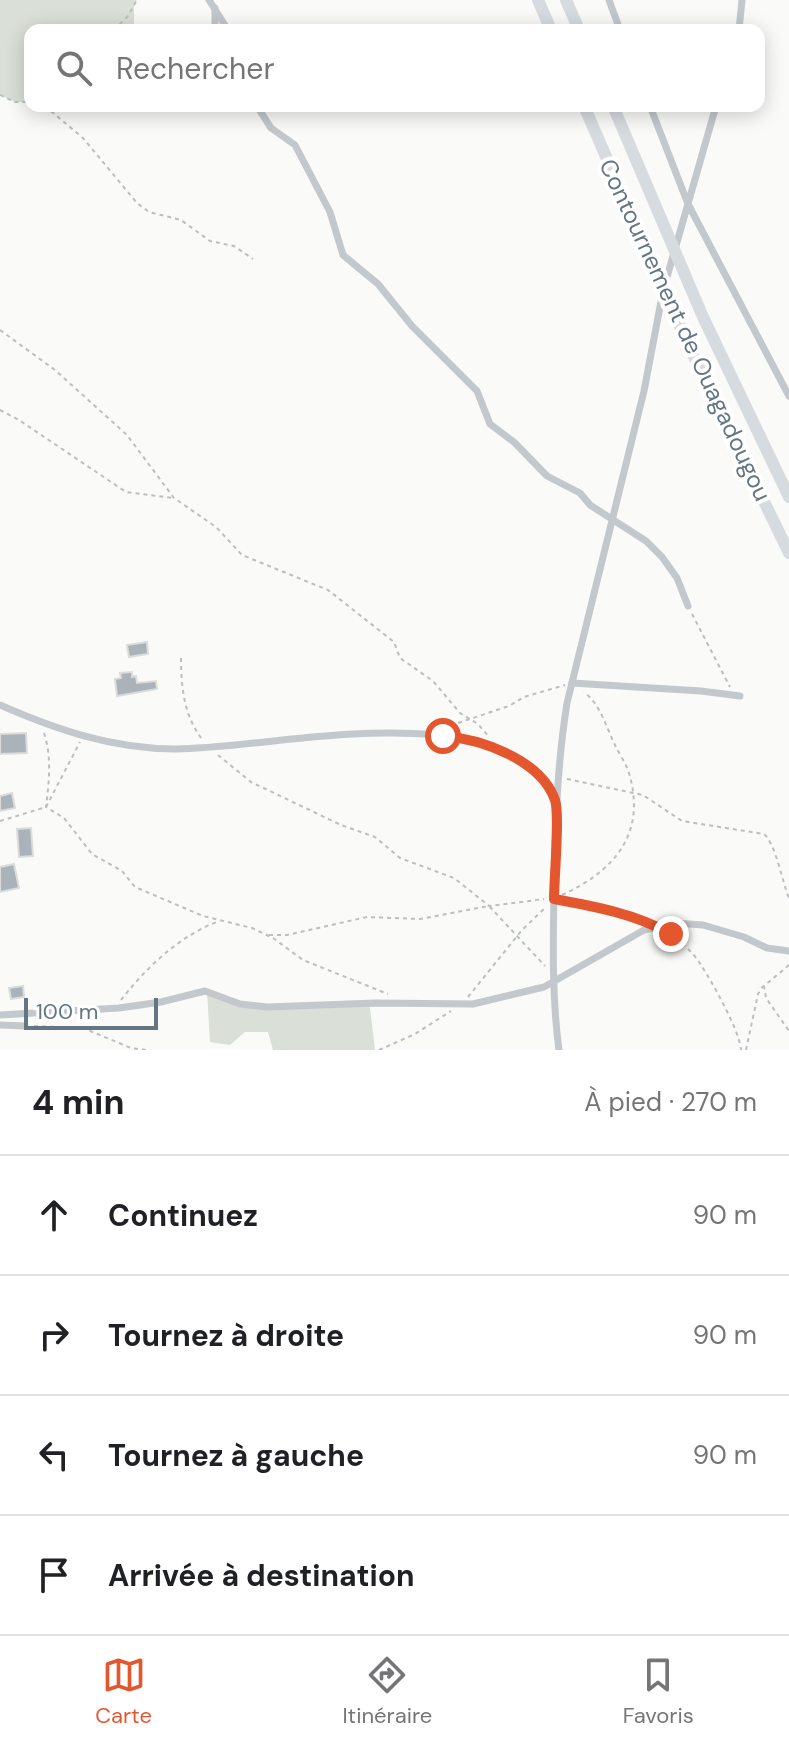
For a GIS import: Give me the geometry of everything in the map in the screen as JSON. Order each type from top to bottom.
[{"type":"highway","points":[[538,0],[548,24]]},
{"type":"highway","points":[[566,0],[576,24]]},
{"type":"highway","name":"Contournement de Ouagadougou","points":[[587,112],[663,291],[789,553]]},
{"type":"highway","name":"Contournement de Ouagadougou","points":[[616,112],[703,317],[789,497]]},
{"type":"street","points":[[609,0],[618,24]]},
{"type":"street","points":[[740,24],[742,0]]},
{"type":"street","points":[[212,3],[214,24]]},
{"type":"street","points":[[212,3],[224,24]]},
{"type":"street","points":[[261,112],[271,128],[295,145],[330,212],[343,255],[378,284],[412,326],[477,391],[490,424],[514,442],[547,476],[580,493],[611,521],[646,541],[662,557],[677,578],[688,606]]},
{"type":"street","points":[[652,112],[688,204],[789,396]]},
{"type":"street","points":[[559,1050],[554,899],[561,740],[572,683],[644,391],[663,291],[714,112]]},
{"type":"street","points":[[572,683],[740,696]]},
{"type":"street","points":[[0,705],[82,738],[131,747],[178,749],[363,733],[455,737],[500,750],[527,766],[546,782],[557,803]]},
{"type":"street","points":[[0,1015],[119,1008],[205,991],[240,1004],[267,1007],[376,1003],[473,1004],[544,987],[632,936],[656,926],[689,923],[744,937],[780,952],[789,951]]},
{"type":"street","points":[[0,1025],[24,1026]]},
{"type":"path","points":[[120,24],[137,0]]},
{"type":"path","points":[[0,95],[15,102],[24,102]]},
{"type":"path","points":[[52,112],[83,138],[137,203],[149,212],[181,220],[210,241],[234,246],[253,259]]},
{"type":"path","points":[[0,330],[55,370],[127,435],[174,498],[216,527],[242,555],[328,590],[394,642],[400,658],[433,681],[460,713],[478,724],[500,750]]},
{"type":"path","points":[[0,410],[126,492],[174,498]]},
{"type":"path","points":[[688,606],[724,679],[740,696]]},
{"type":"path","points":[[181,658],[185,705],[191,722],[208,746],[251,782],[341,825],[375,837],[400,858],[454,878],[489,906],[555,979]]},
{"type":"path","points":[[441,729],[509,706],[524,697],[572,683],[589,695],[603,715],[628,770],[633,792],[632,824],[626,845],[606,868],[581,886],[554,899],[517,936],[462,1004]]},
{"type":"path","points":[[30,718],[43,730],[48,745],[50,773],[46,807]]},
{"type":"path","points":[[0,821],[46,807],[82,738]]},
{"type":"path","points":[[558,778],[643,795],[682,821],[764,834],[770,840],[780,879],[789,898]]},
{"type":"path","points":[[46,807],[64,818],[92,854],[122,871],[135,887],[167,903],[218,921],[252,928],[303,960],[392,996]]},
{"type":"path","points":[[267,935],[300,933],[367,917],[420,919],[489,906],[554,899],[592,906],[656,926],[685,945],[700,964],[744,1050]]},
{"type":"path","points":[[120,1001],[140,976],[199,929],[218,921]]},
{"type":"path","points":[[744,1050],[758,994],[789,965]]},
{"type":"path","points":[[764,986],[766,998],[789,1031]]},
{"type":"path","points":[[379,1050],[415,1034],[451,1012]]},
{"type":"path","points":[[24,1026],[83,1028],[131,1048],[146,1050]]},
{"type":"shaded area","points":[[0,0],[137,0],[134,24],[24,24],[24,102],[15,102],[0,95]]},
{"type":"shaded area","points":[[207,992],[235,1002],[266,1005],[369,1000],[375,1050],[273,1050],[268,1032],[245,1032],[230,1045],[210,1042]]},
{"type":"building","points":[[147,642],[148,654],[129,657],[127,645]]},
{"type":"building","points":[[132,672],[137,683],[156,681],[157,689],[117,696],[115,679],[121,678],[120,673]]},
{"type":"building","points":[[26,733],[27,753],[0,754],[0,734]]},
{"type":"building","points":[[12,793],[15,808],[0,811],[0,796]]},
{"type":"building","points":[[31,828],[33,856],[19,857],[17,829]]},
{"type":"building","points":[[14,864],[19,888],[0,892],[0,867]]},
{"type":"building","points":[[23,986],[24,997],[11,999],[9,988]]},
{"type":"route","points":[[443,736],[500,750],[546,782],[557,803],[554,899],[592,906],[656,926],[671,934]]}]
